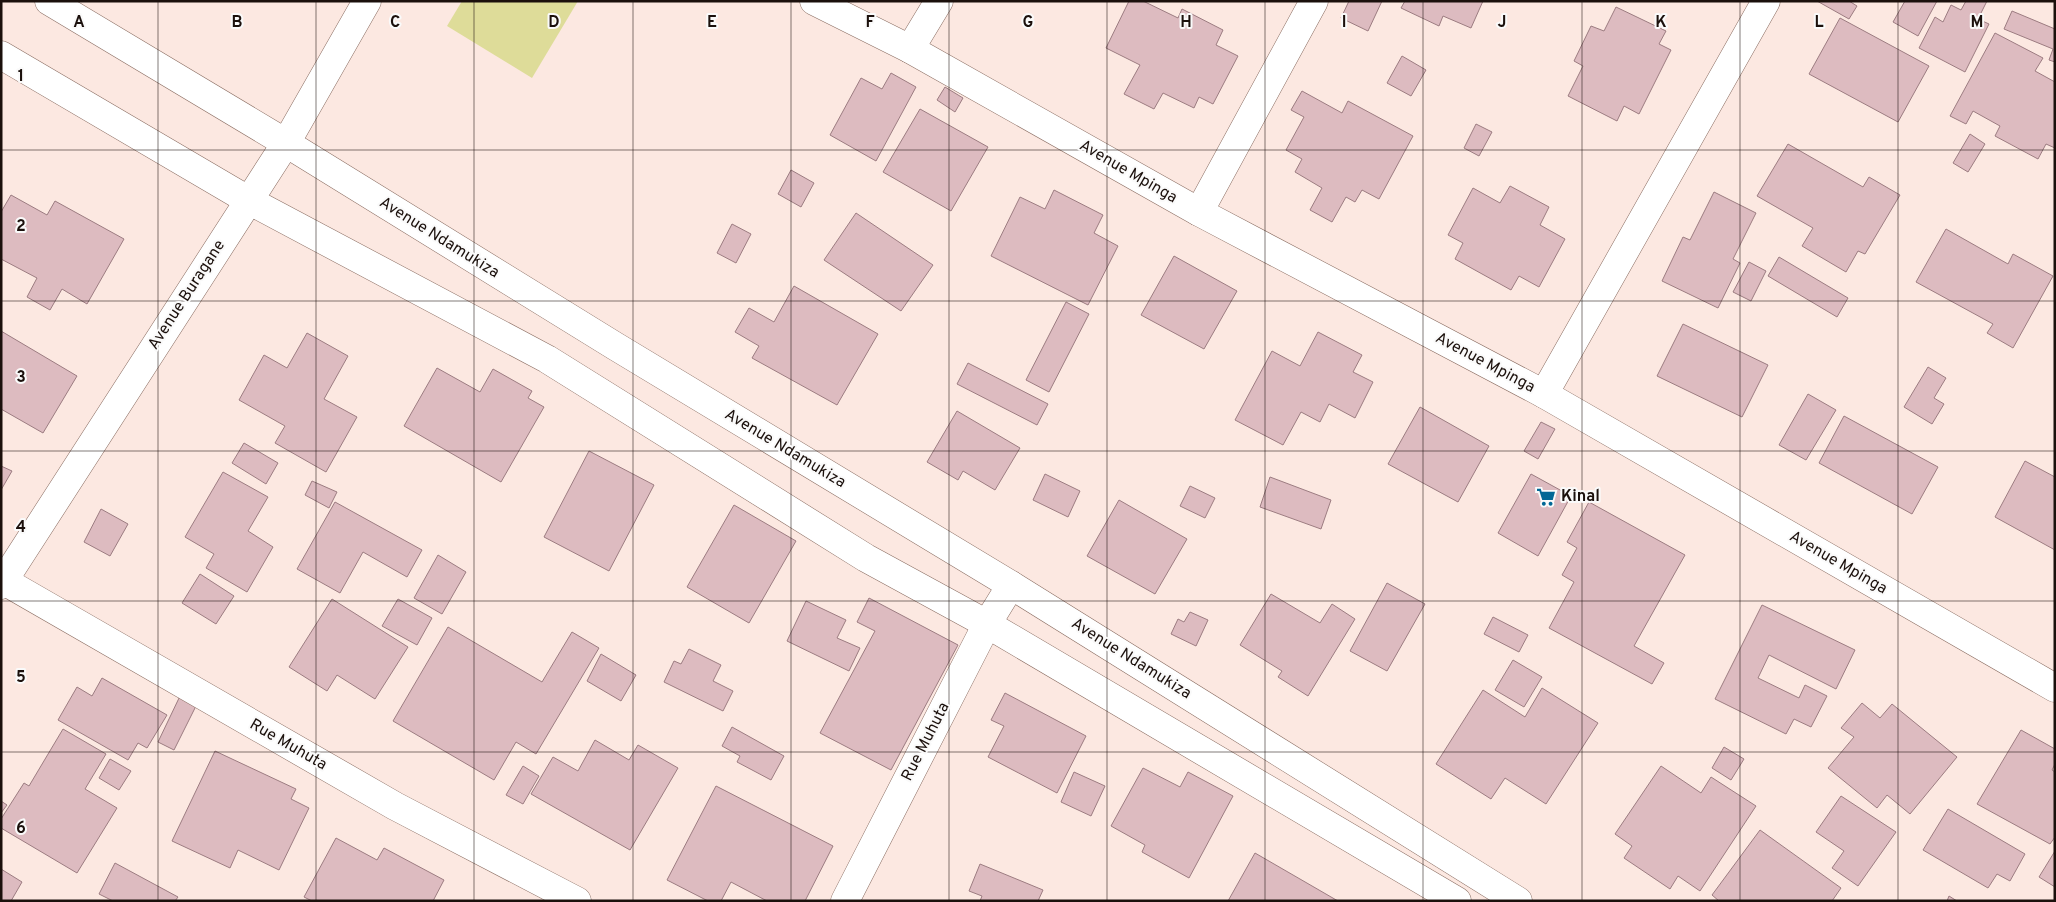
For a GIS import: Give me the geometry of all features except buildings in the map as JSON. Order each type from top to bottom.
[{"type":"street","name":"Avenue Ndamukiza","points":[[49,1],[286,143],[615,346],[1011,585],[1518,901]]},
{"type":"street","name":"Avenue Buragane","points":[[2,583],[286,143],[368,1]]},
{"type":"street","name":"Avenue Mpinga","points":[[814,1],[910,49],[1199,212],[1544,394],[2055,688]]},
{"type":"street","points":[[910,49],[938,1]]},
{"type":"street","points":[[1199,212],[1314,1]]},
{"type":"street","points":[[1544,394],[1766,1]]},
{"type":"street","points":[[1,55],[248,200],[547,359],[866,558],[987,624],[1457,901]]},
{"type":"street","name":"Rue Muhuta","points":[[2,583],[395,806],[577,901]]},
{"type":"street","name":"Rue Muhuta","points":[[844,901],[987,624],[1011,585]]},
{"type":"shaded area","points":[[462,1],[578,1],[532,78],[447,26]]},
{"type":"place","name":"Kinal","points":[[1546,497]]}]
